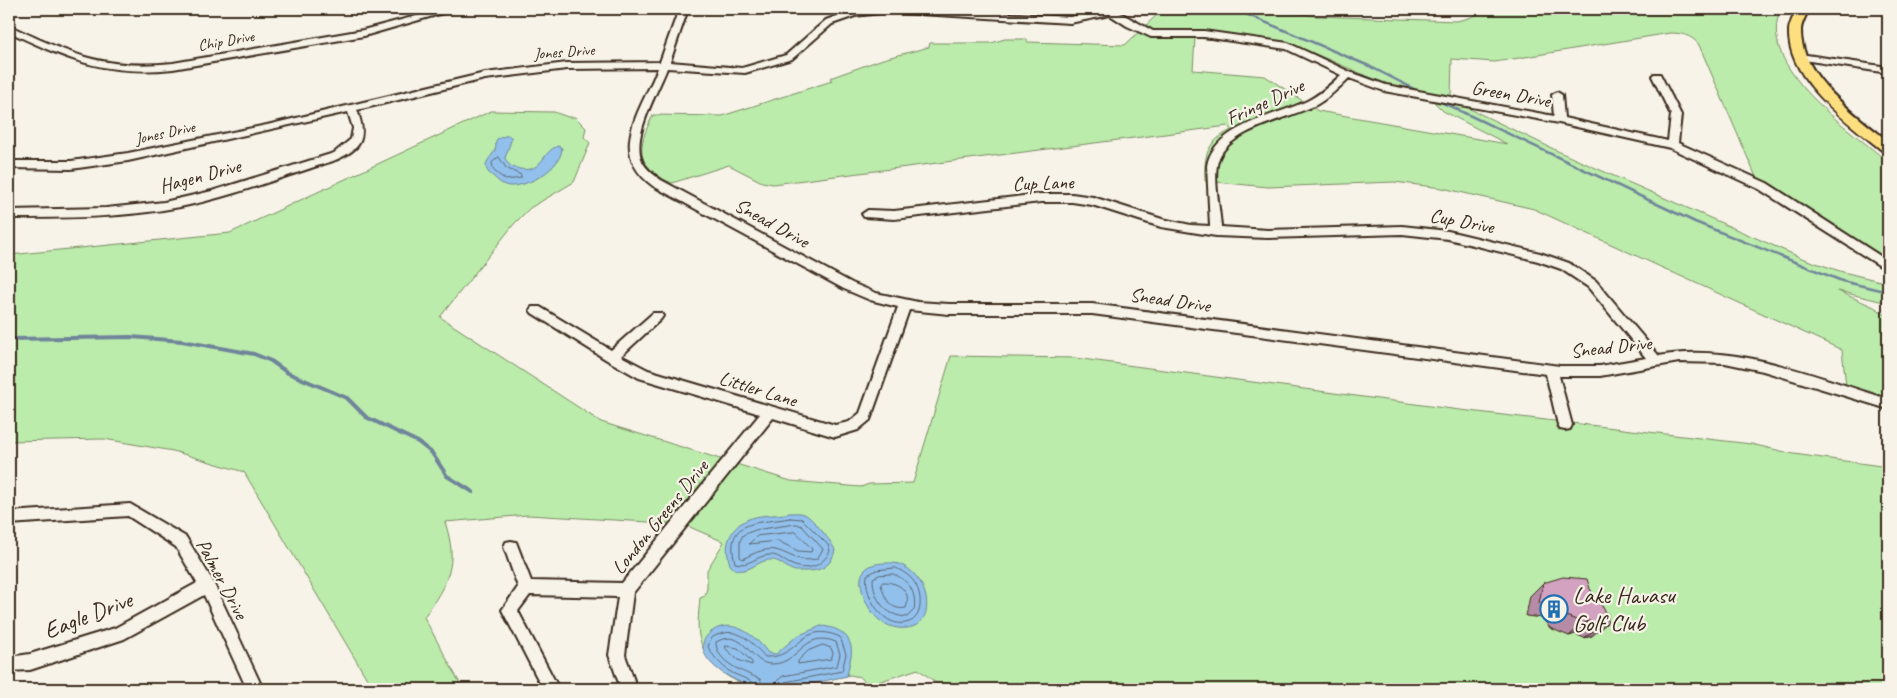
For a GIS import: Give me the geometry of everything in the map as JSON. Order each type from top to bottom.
[{"type":"main road","points":[[1803,9],[1797,17],[1794,31],[1800,57],[1808,72],[1835,104],[1888,148]]},
{"type":"street","name":"Chip Drive","points":[[9,29],[90,63],[110,67],[146,68],[364,33],[452,9]]},
{"type":"street","name":"Snead Drive","points":[[683,9],[664,65],[634,142],[636,160],[648,176],[848,286],[874,297],[905,305],[949,309],[1050,307],[1092,309],[1551,370],[1600,371],[1696,356],[1737,360],[1888,404]]},
{"type":"street","name":"Jones Drive","points":[[9,164],[71,165],[128,157],[267,128],[485,76],[567,66],[664,65],[742,71],[789,57],[829,22],[853,13],[888,9],[1070,20],[1112,10]]},
{"type":"street","name":"Green Drive","points":[[1112,10],[1130,24],[1152,34],[1204,34],[1288,46],[1347,74],[1384,88],[1559,120],[1673,146],[1763,186],[1888,267]]},
{"type":"street","points":[[1800,57],[1888,70]]},
{"type":"street","name":"Fringe Drive","points":[[1216,232],[1212,165],[1219,147],[1233,136],[1314,102],[1333,88],[1347,74]]},
{"type":"street","points":[[1657,76],[1676,115],[1673,146]]},
{"type":"street","points":[[1557,95],[1559,120]]},
{"type":"street","name":"Hagen Drive","points":[[9,214],[118,211],[164,206],[329,158],[343,152],[358,138],[359,132],[351,107]]},
{"type":"street","name":"Cup Lane","points":[[868,214],[894,215],[1036,199],[1062,198],[1103,204],[1146,219],[1175,226],[1216,232]]},
{"type":"street","name":"Cup Drive","points":[[1216,232],[1268,234],[1419,231],[1448,235],[1540,257],[1565,266],[1592,284],[1656,361]]},
{"type":"street","name":"Littler Lane","points":[[536,310],[611,357],[644,374],[829,431],[843,430],[858,423],[867,411],[905,305]]},
{"type":"street","points":[[611,357],[657,316]]},
{"type":"street","points":[[1551,370],[1565,426]]},
{"type":"street","name":"London Greens Drive","points":[[629,689],[618,655],[626,590],[769,413]]},
{"type":"street","name":"Palmer Drive","points":[[9,518],[130,510],[181,542],[207,585],[255,689]]},
{"type":"street","points":[[511,547],[526,588]]},
{"type":"street","name":"Eagle Drive","points":[[9,664],[30,662],[119,634],[207,585]]},
{"type":"street","points":[[526,588],[626,590]]},
{"type":"street","points":[[526,588],[510,610],[551,689]]},
{"type":"green space","points":[[1163,9],[1271,9],[1315,16],[1457,21],[1489,9],[1781,9],[1776,31],[1781,53],[1793,74],[1810,95],[1831,115],[1888,162],[1888,260],[1756,177],[1699,45],[1690,37],[1682,34],[1670,33],[1495,62],[1452,59],[1451,96],[1411,91],[1388,85],[1299,47],[1195,38],[1193,70],[1265,76],[1318,111],[1507,144],[1443,111],[1434,102],[1468,108],[1566,155],[1804,259],[1843,272],[1888,283],[1888,303],[1838,291],[1874,307],[1888,316],[1888,398],[1846,386],[1842,350],[1534,209],[1442,188],[1394,182],[1268,187],[1205,181],[1205,164],[1208,151],[1216,140],[1231,130],[1228,126],[773,184],[762,182],[729,165],[672,183],[651,170],[645,163],[642,155],[644,137],[653,115],[722,116],[832,81],[830,78],[883,59],[929,47],[930,43],[991,43],[1005,39],[1027,39],[1027,42],[1125,45]]},
{"type":"green space","points":[[491,111],[554,112],[568,117],[575,117],[586,128],[584,137],[590,143],[574,182],[530,208],[514,224],[440,317],[601,422],[791,481],[861,487],[869,484],[913,483],[951,356],[1075,358],[1452,409],[1751,444],[1794,454],[1888,467],[1888,689],[944,689],[918,669],[869,685],[860,677],[850,675],[796,686],[778,688],[752,687],[729,677],[719,669],[703,649],[699,636],[700,598],[705,596],[707,588],[707,570],[724,542],[683,524],[528,515],[445,522],[451,550],[449,572],[445,583],[424,617],[463,689],[373,689],[244,472],[173,451],[104,439],[9,441],[9,255],[230,233]]},
{"type":"water","points":[[508,135],[512,138],[505,158],[514,167],[525,170],[532,169],[552,149],[558,146],[562,148],[560,156],[550,170],[534,180],[517,186],[504,185],[489,173],[486,165],[495,150],[497,139]]},
{"type":"water","points":[[789,513],[806,515],[827,537],[835,550],[828,564],[820,569],[801,571],[792,570],[773,560],[764,561],[751,568],[742,570],[732,567],[729,563],[727,550],[732,532],[736,527],[746,520],[757,517]]},
{"type":"water","points":[[893,563],[905,566],[914,574],[926,595],[927,606],[924,617],[918,624],[907,628],[894,627],[878,619],[869,607],[861,588],[862,575],[867,568],[878,564]]},
{"type":"water","points":[[727,626],[743,630],[757,640],[768,653],[776,654],[797,636],[821,626],[839,631],[844,634],[850,643],[851,656],[847,676],[795,687],[764,689],[746,685],[717,669],[709,661],[703,645],[704,639],[710,633]]},
{"type":"building","points":[[1563,577],[1587,579],[1590,589],[1608,615],[1607,623],[1599,626],[1589,621],[1584,623],[1564,615],[1556,605],[1539,603],[1543,583]]},
{"type":"waterway","points":[[1234,9],[1369,66],[1422,93]]},
{"type":"waterway","points":[[1437,100],[1695,222],[1842,281],[1888,292]]},
{"type":"waterway","points":[[9,339],[131,337],[182,341],[254,354],[271,361],[288,373],[347,398],[366,417],[418,442],[432,453],[447,476],[473,492]]},
{"type":"place","name":"Lake Havasu Golf Club","points":[[1554,609]]}]
